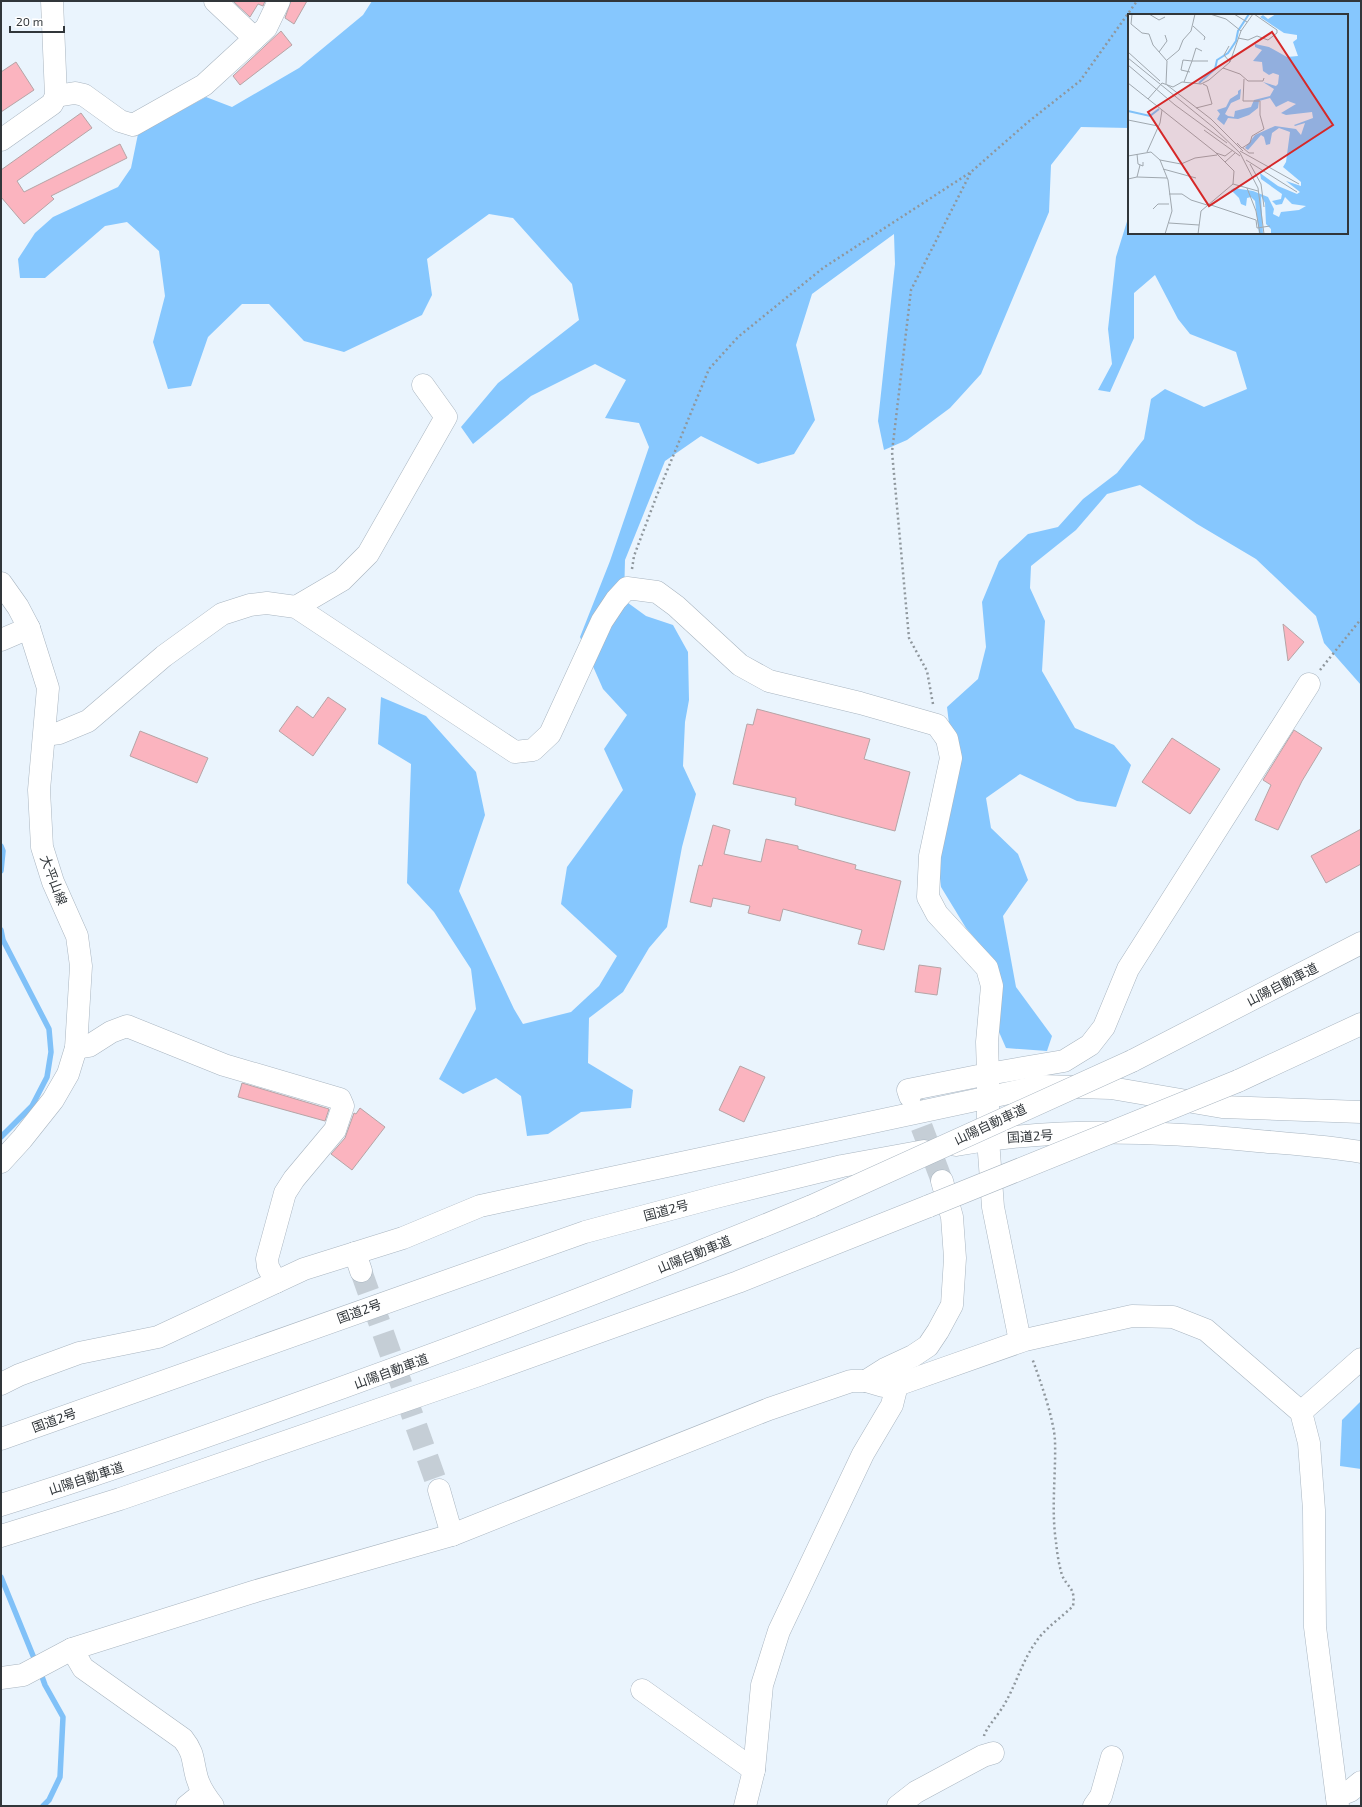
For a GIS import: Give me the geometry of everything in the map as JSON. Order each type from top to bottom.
[{"type":"main road","points":[[1,140],[52,104],[56,96],[52,1]]},
{"type":"main road","points":[[215,1],[248,32],[253,40]]},
{"type":"main road","points":[[56,96],[75,94],[84,95],[120,122],[133,126],[204,85],[266,28],[280,1]]},
{"type":"main road","points":[[296,607],[342,580],[368,554],[413,477],[446,417],[423,386]]},
{"type":"main road","name":"大平山線","points":[[1,583],[18,607],[29,628],[48,688],[39,790],[42,847],[53,882],[78,936],[81,966],[76,1048],[68,1074],[53,1100],[22,1139],[1,1162]]},
{"type":"main road","points":[[44,735],[59,733],[88,722],[164,656],[222,614],[250,605],[261,604],[296,607],[515,752],[532,750],[550,734],[602,621],[616,600],[628,588],[657,592],[676,606],[740,665],[769,681],[860,703],[937,725],[947,739],[951,758],[930,856],[928,897],[937,914],[987,968],[992,986],[988,1042],[988,1139],[993,1207],[1023,1340]]},
{"type":"main road","points":[[1,640],[29,628]]},
{"type":"main road","points":[[910,1096],[908,1090],[1064,1061],[1090,1045],[1104,1027],[1128,969],[1309,684]]},
{"type":"main road","name":"山陽自動車道","points":[[1,1505],[102,1474],[452,1349],[715,1246],[812,1206],[1132,1061],[1361,943]]},
{"type":"main road","points":[[1,1536],[120,1499],[476,1376],[738,1282],[1238,1081],[1361,1024]]},
{"type":"main road","points":[[76,1048],[89,1046],[111,1032],[127,1026],[224,1065],[340,1098],[343,1106],[335,1130],[294,1179],[285,1193],[267,1259],[268,1267],[276,1282]]},
{"type":"main road","points":[[1,1384],[20,1375],[79,1353],[158,1337],[304,1269],[358,1262],[403,1238],[480,1206],[988,1096],[1041,1086],[1111,1088],[1222,1107],[1361,1112]]},
{"type":"main road","name":"国道2号","points":[[1,1439],[585,1232],[716,1197],[842,1166],[988,1139],[1087,1132],[1153,1133],[1216,1137],[1361,1152]]},
{"type":"main road","points":[[866,1381],[885,1369],[913,1356],[928,1346],[952,1305],[955,1258],[952,1217],[942,1181]]},
{"type":"main road","points":[[1,1678],[23,1675],[72,1650],[256,1591],[452,1535],[769,1409],[851,1380],[866,1381],[883,1386],[897,1385],[1023,1340],[1132,1316],[1173,1317],[1206,1330],[1301,1412],[1309,1443],[1314,1510],[1315,1627],[1338,1801]]},
{"type":"main road","points":[[1301,1412],[1361,1359]]},
{"type":"main road","points":[[745,1806],[754,1770],[762,1685],[779,1631],[863,1454],[892,1405],[897,1385]]},
{"type":"main road","points":[[439,1490],[452,1535]]},
{"type":"main road","points":[[72,1650],[83,1668],[183,1739],[192,1750],[201,1802]]},
{"type":"main road","points":[[642,1690],[754,1770]]},
{"type":"main road","points":[[898,1806],[916,1792],[988,1755]]},
{"type":"main road","points":[[1094,1806],[1103,1790],[1112,1757]]},
{"type":"main road","points":[[1338,1801],[1361,1782]]},
{"type":"path","points":[[628,588],[634,556],[708,369],[738,337],[823,268],[971,172],[1028,122],[1080,81],[1137,1]]},
{"type":"path","points":[[937,725],[927,671],[909,638],[892,452],[911,290],[971,172]]},
{"type":"path","points":[[1309,684],[1361,619]]},
{"type":"path","points":[[988,1755],[982,1745],[986,1730],[996,1720],[1037,1640],[1073,1606],[1074,1599],[1072,1588],[1063,1577],[1056,1542],[1054,1491],[1055,1440],[1040,1379],[1023,1340]]},
{"type":"shaded area","points":[[372,1],[1361,1],[1361,685],[1324,643],[1316,616],[1256,559],[1197,524],[1140,485],[1107,494],[1076,530],[1031,566],[1030,588],[1045,621],[1042,671],[1075,728],[1114,745],[1131,765],[1116,807],[1077,801],[1020,774],[986,798],[991,828],[1018,854],[1028,880],[1003,916],[1016,987],[1052,1036],[1047,1051],[1006,1048],[999,1032],[1001,979],[983,948],[966,928],[941,887],[938,861],[950,732],[947,707],[978,679],[986,647],[982,602],[999,561],[1028,534],[1058,527],[1083,499],[1117,473],[1144,439],[1151,399],[1165,389],[1204,407],[1247,389],[1236,352],[1190,334],[1178,319],[1155,275],[1134,293],[1134,338],[1110,392],[1098,390],[1112,364],[1108,329],[1116,257],[1128,218],[1128,234],[1348,234],[1348,14],[1128,14],[1128,128],[1081,127],[1051,165],[1049,212],[981,374],[950,408],[907,440],[884,450],[878,421],[895,264],[894,234],[812,294],[796,345],[815,420],[794,454],[758,464],[701,436],[665,461],[625,560],[624,600],[646,616],[673,625],[688,652],[689,700],[685,722],[683,766],[696,794],[682,847],[667,927],[649,948],[623,992],[589,1018],[588,1063],[633,1090],[631,1108],[581,1112],[548,1134],[527,1136],[521,1096],[496,1078],[463,1094],[439,1079],[476,1009],[471,969],[434,912],[407,883],[411,764],[378,744],[381,697],[426,716],[476,772],[485,815],[459,891],[514,1009],[523,1024],[571,1012],[599,986],[617,956],[561,904],[567,867],[623,790],[604,749],[627,715],[603,689],[580,637],[610,561],[649,447],[639,423],[605,418],[626,380],[595,364],[531,396],[473,444],[461,427],[498,383],[579,320],[572,284],[513,218],[489,214],[427,259],[432,295],[422,315],[344,352],[304,341],[269,304],[242,304],[208,337],[191,386],[168,389],[153,342],[165,296],[159,251],[127,222],[105,226],[45,278],[20,278],[18,259],[35,233],[53,217],[118,187],[131,168],[138,134],[206,97],[232,107],[299,68],[363,15]]},
{"type":"shaded area","points":[[1361,1401],[1361,1469],[1340,1466],[1342,1420]]},
{"type":"building","points":[[233,1],[265,1],[263,6],[258,4],[250,17]]},
{"type":"building","points":[[291,1],[307,1],[294,24],[285,18]]},
{"type":"building","points":[[281,31],[292,45],[240,85],[233,76]]},
{"type":"building","points":[[16,62],[34,90],[1,112],[1,72]]},
{"type":"building","points":[[81,113],[92,128],[17,181],[24,192],[120,144],[127,158],[51,196],[54,199],[24,224],[1,197],[1,170]]},
{"type":"building","points":[[1283,624],[1304,642],[1288,661]]},
{"type":"building","points":[[328,697],[346,709],[313,756],[279,731],[297,706],[313,718]]},
{"type":"building","points":[[757,709],[870,739],[864,759],[910,772],[895,831],[795,805],[796,798],[733,784],[747,724],[753,725]]},
{"type":"building","points":[[1294,730],[1322,748],[1302,781],[1278,830],[1255,820],[1271,785],[1263,780]]},
{"type":"building","points":[[140,731],[208,758],[197,783],[130,756]]},
{"type":"building","points":[[1172,738],[1220,769],[1190,814],[1142,782]]},
{"type":"building","points":[[713,825],[730,830],[724,854],[761,862],[766,839],[798,846],[798,849],[856,865],[855,869],[901,881],[884,950],[858,944],[862,930],[783,909],[780,921],[748,913],[750,906],[713,898],[711,907],[690,902],[699,865],[702,866]]},
{"type":"building","points":[[1361,829],[1361,864],[1326,883],[1311,856]]},
{"type":"building","points":[[919,965],[941,968],[937,995],[915,992]]},
{"type":"building","points":[[740,1066],[765,1077],[744,1122],[719,1110]]},
{"type":"building","points":[[242,1083],[329,1109],[325,1121],[238,1097]]},
{"type":"building","points":[[360,1108],[385,1127],[352,1170],[331,1154],[345,1138],[354,1113],[356,1114]]},
{"type":"waterway","points":[[1,846],[3,851],[1,871]]},
{"type":"waterway","points":[[1,930],[3,940],[49,1029],[51,1052],[47,1077],[32,1106],[1,1137]]},
{"type":"waterway","points":[[1,1577],[36,1663]]},
{"type":"waterway","points":[[40,1671],[45,1685],[63,1717],[60,1777],[49,1800],[43,1806]]},
{"type":"tunnel","points":[[910,1096],[942,1181]]},
{"type":"tunnel","points":[[361,1271],[439,1490]]}]
